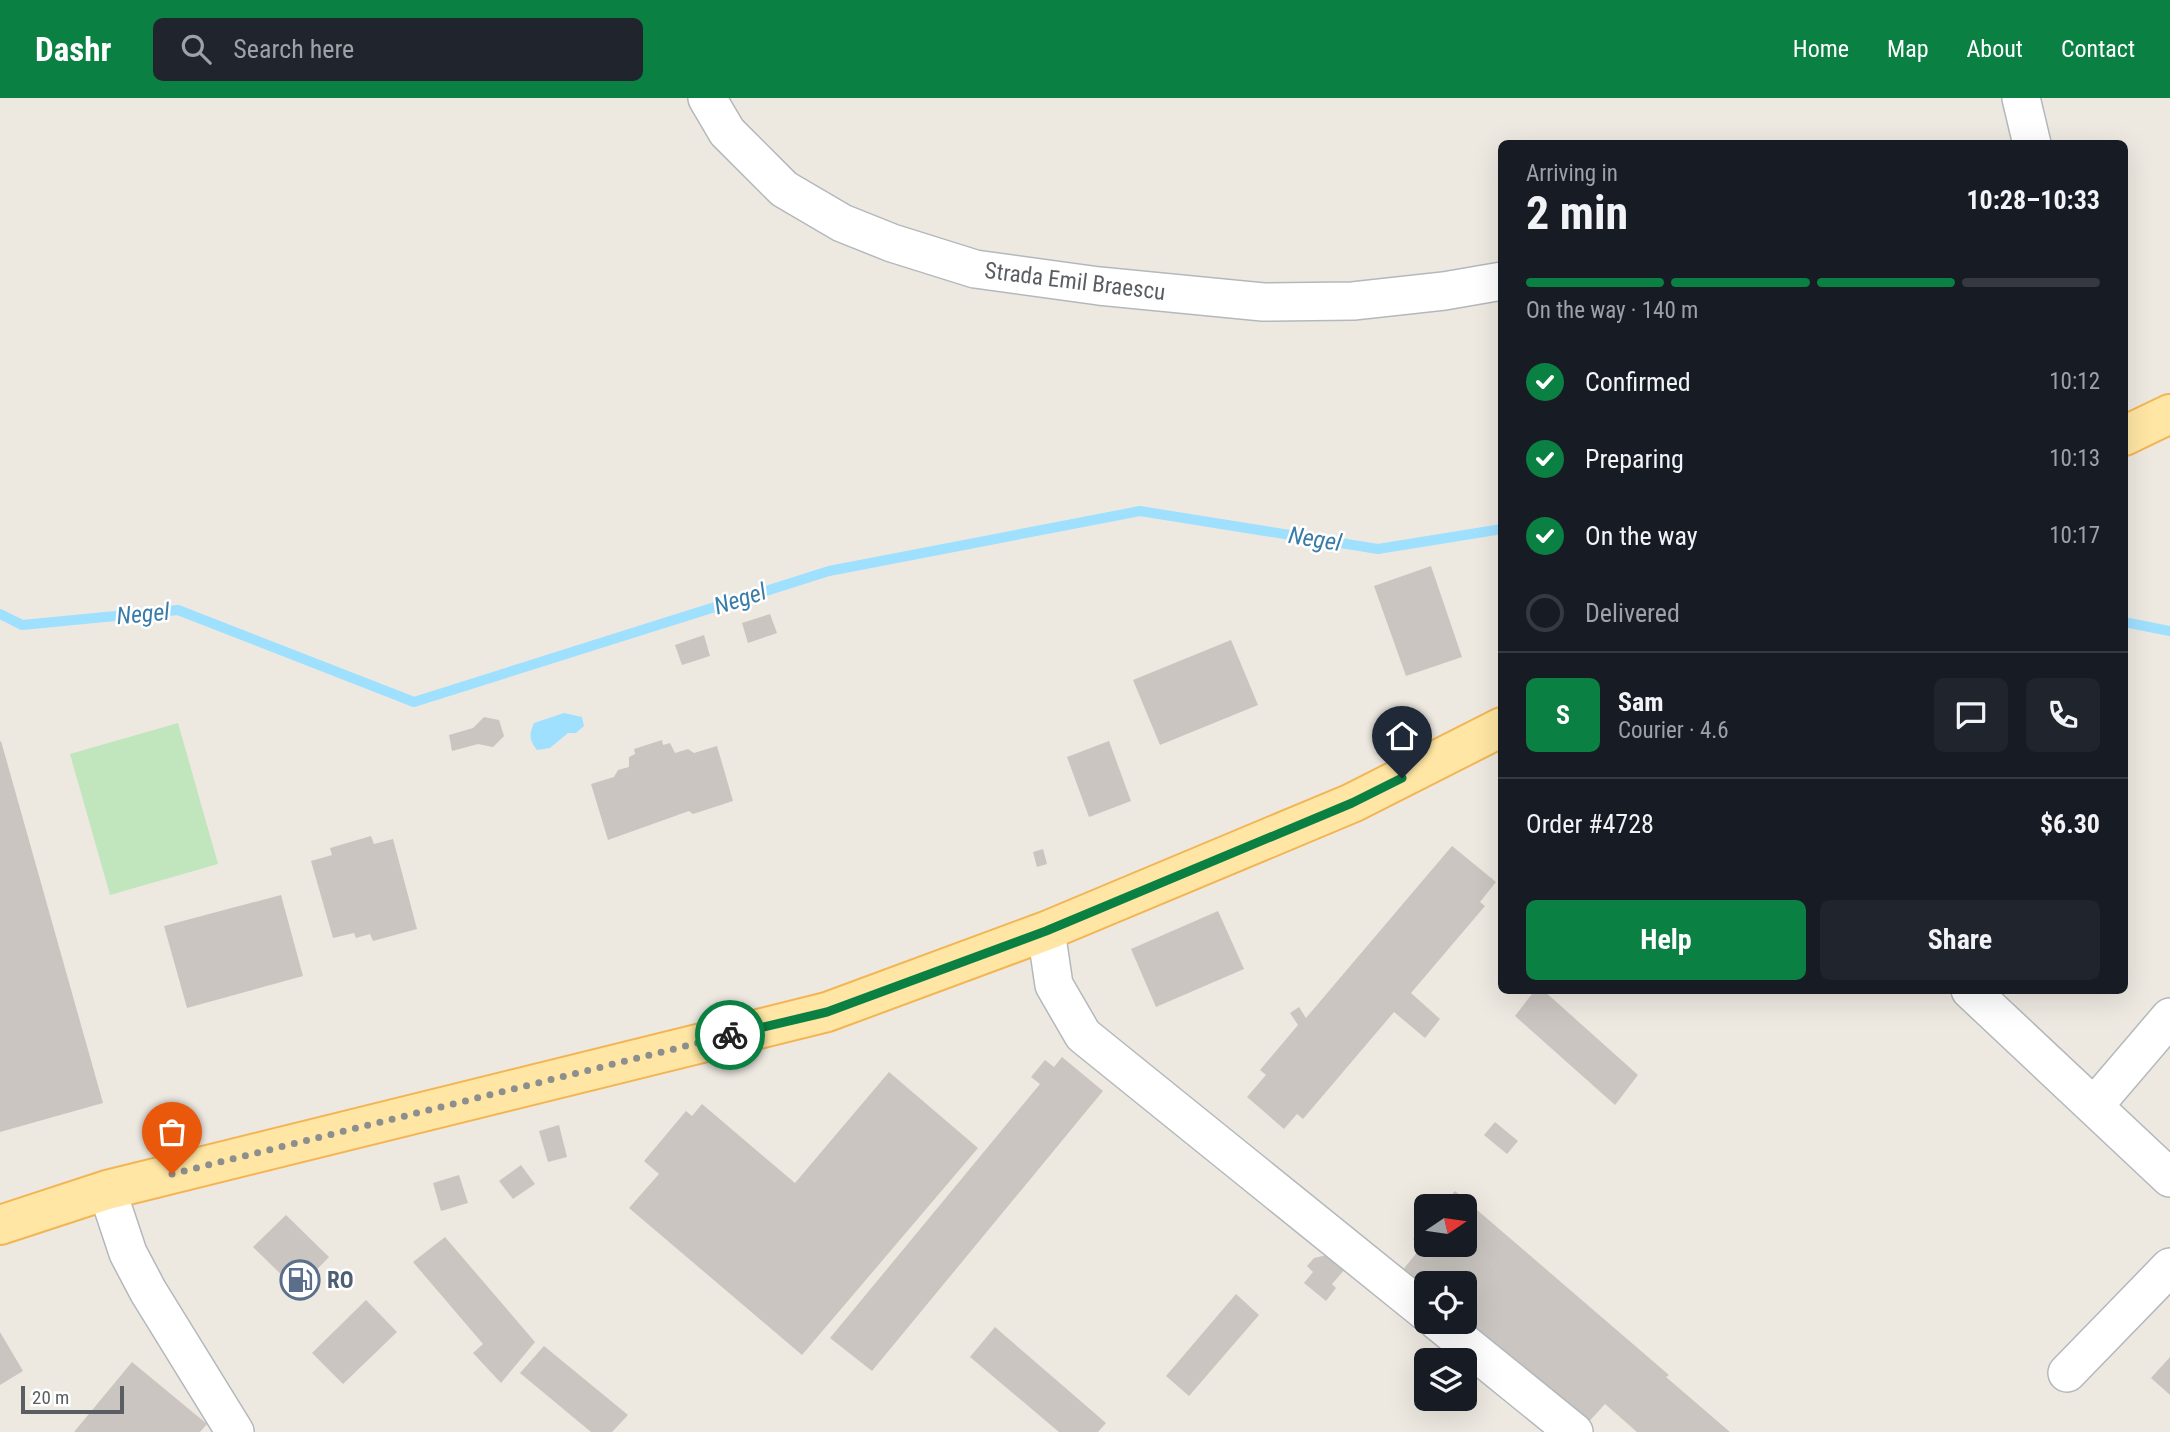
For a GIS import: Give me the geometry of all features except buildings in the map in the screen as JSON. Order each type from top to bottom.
[{"type":"main road","points":[[2128,434],[2170,414]]},
{"type":"main road","points":[[0,1225],[107,1190],[827,1012],[1046,931],[1352,803],[1498,729]]},
{"type":"street","name":"Strada Emil Braescu","points":[[707,98],[727,132],[784,189],[842,223],[892,243],[975,269],[1099,286],[1263,302],[1353,301],[1444,291],[1498,282]]},
{"type":"street","points":[[2021,98],[2031,140]]},
{"type":"street","points":[[1046,931],[1054,985],[1083,1035],[1414,1302]]},
{"type":"street","points":[[1974,994],[2170,1178]]},
{"type":"street","points":[[2094,1107],[2170,1017]]},
{"type":"street","points":[[107,1190],[128,1253],[138,1272],[235,1432]]},
{"type":"street","points":[[2067,1373],[2170,1267]]},
{"type":"street","points":[[1453,1334],[1574,1432]]},
{"type":"green space","points":[[178,723],[218,864],[110,895],[70,754]]},
{"type":"water","points":[[564,713],[582,717],[584,726],[576,733],[568,733],[550,748],[537,750],[531,737],[534,723]]},
{"type":"waterway","name":"Negel","points":[[0,614],[22,625],[178,610],[414,702],[829,571],[1140,511],[1378,549],[1498,530]]},
{"type":"waterway","name":"Negel","points":[[2128,623],[2170,631]]},
{"type":"way so far","points":[[172,1174],[730,1035]]},
{"type":"place","name":"RO","points":[[300,1280]]},
{"type":"route","points":[[730,1035],[827,1012],[1046,931],[1352,803],[1402,778]]}]
